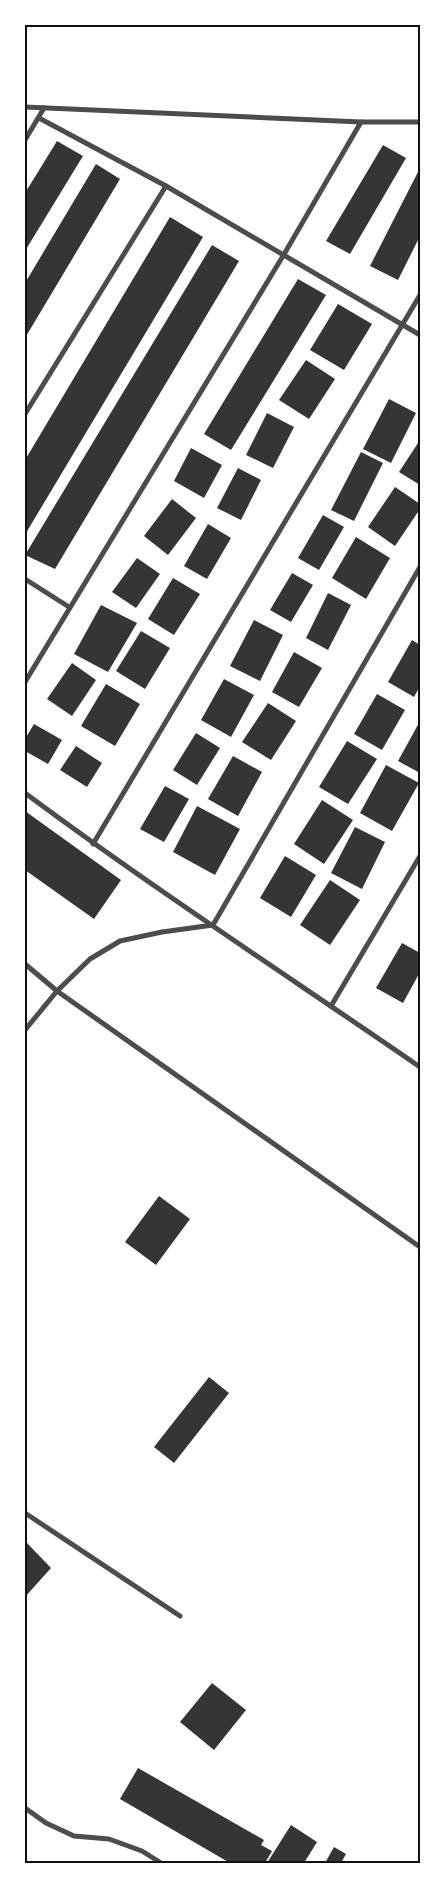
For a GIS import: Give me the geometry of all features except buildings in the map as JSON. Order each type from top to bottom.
[{"type":"street","points":[[25,107],[361,122],[420,122]]},
{"type":"street","points":[[25,140],[44,108]]},
{"type":"street","points":[[39,118],[166,186],[420,335]]},
{"type":"street","points":[[25,682],[283,256],[361,122]]},
{"type":"street","points":[[25,414],[166,186]]},
{"type":"street","points":[[93,844],[420,295]]},
{"type":"street","points":[[213,925],[420,567]]},
{"type":"street","points":[[25,580],[70,607]]},
{"type":"street","points":[[25,793],[143,879],[420,1066]]},
{"type":"street","points":[[331,1006],[420,856]]},
{"type":"street","points":[[25,1030],[57,991],[90,959],[120,941],[162,932],[213,925]]},
{"type":"street","points":[[25,964],[57,991],[420,1247]]},
{"type":"street","points":[[25,1513],[180,1616]]},
{"type":"street","points":[[25,1808],[46,1823],[74,1836],[109,1839],[142,1851],[162,1863]]}]
